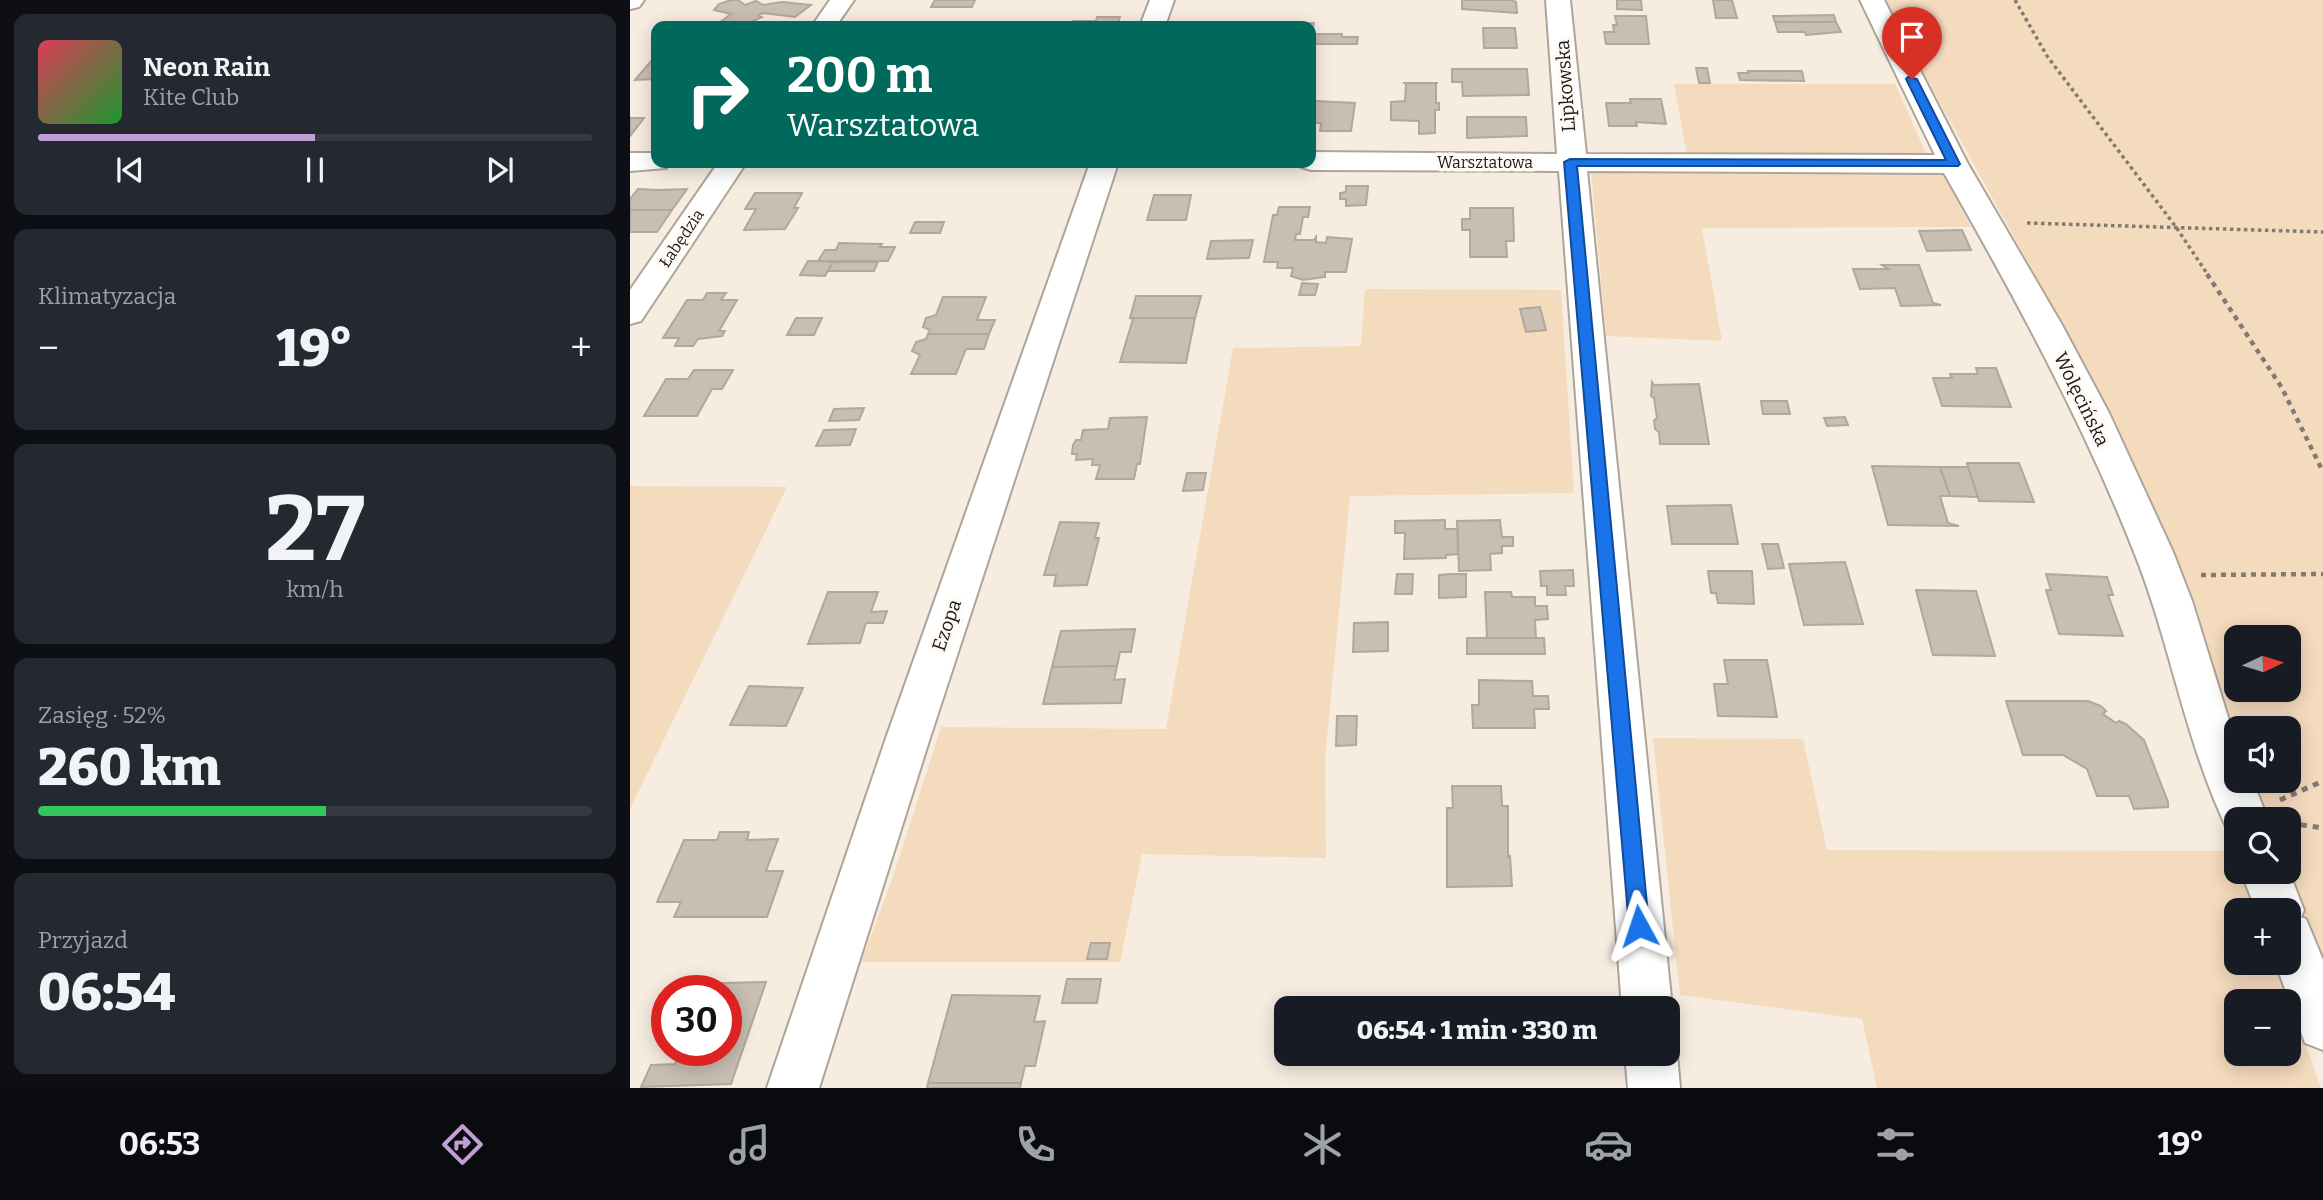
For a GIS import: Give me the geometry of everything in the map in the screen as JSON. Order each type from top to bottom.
[{"type":"street","points":[[827,21],[842,0]]},
{"type":"street","points":[[1155,21],[1162,0]]},
{"type":"street","name":"Lipkowska","points":[[1558,0],[1570,162],[1646,996]]},
{"type":"street","name":"Wolęcińska","points":[[1871,0],[1954,164],[2046,325],[2091,412],[2162,575],[2211,734],[2240,807]]},
{"type":"street","points":[[630,162],[651,162]]},
{"type":"street","name":"Warsztatowa","points":[[1316,162],[1954,164]]},
{"type":"street","name":"Łabędzia","points":[[630,314],[729,168]]},
{"type":"street","name":"Ezopa","points":[[793,1088],[906,741],[1102,168]]},
{"type":"street","points":[[2301,967],[2323,1026]]},
{"type":"street","points":[[1652,1066],[1654,1088]]},
{"type":"path","points":[[2015,0],[2047,56],[2176,228],[2282,388],[2323,472]]},
{"type":"path","points":[[1985,219],[2056,226],[2323,232]]},
{"type":"path","points":[[2162,575],[2323,574]]},
{"type":"path","points":[[2301,825],[2323,828]]},
{"type":"shaded area","points":[[1883,0],[2323,0],[2323,980],[2301,926],[2301,898],[2290,898],[2284,884],[2301,884],[2301,807],[2254,807],[2249,793],[2301,793],[2301,716],[2224,716],[2224,731],[2160,529],[2066,331]]},
{"type":"shaded area","points":[[1674,84],[1895,84],[1926,153],[1687,155]]},
{"type":"shaded area","points":[[1591,171],[1690,171],[1692,174],[1944,173],[1971,227],[1702,228],[1722,341],[1606,336]]},
{"type":"shaded area","points":[[1365,289],[1561,290],[1574,493],[1350,496],[1325,759],[1326,858],[1142,854],[1120,962],[861,962],[893,877],[941,727],[1166,729],[1233,348],[1361,346]]},
{"type":"shaded area","points":[[630,486],[787,487],[630,809]]},
{"type":"shaded area","points":[[1653,738],[1803,739],[1827,850],[2224,851],[2224,884],[2249,884],[2254,898],[2224,898],[2224,975],[2281,975],[2286,989],[2224,989],[2224,1066],[2301,1066],[2301,1031],[2321,1088],[1877,1088],[1862,1019],[1680,995]]},
{"type":"building","points":[[738,0],[745,5],[756,1],[763,5],[782,2],[811,5],[795,17],[763,13],[759,15],[762,17],[753,21],[722,21],[731,14],[714,10],[719,4]]},
{"type":"building","points":[[935,0],[975,0],[972,7],[931,7]]},
{"type":"building","points":[[1462,0],[1512,0],[1516,2],[1517,13],[1462,9]]},
{"type":"building","points":[[1617,0],[1641,0],[1642,10],[1617,9]]},
{"type":"building","points":[[1713,0],[1732,0],[1737,18],[1716,18]]},
{"type":"building","points":[[1834,15],[1836,22],[1775,22],[1773,16]]},
{"type":"building","points":[[1615,16],[1646,16],[1649,44],[1606,44],[1604,32],[1614,32],[1613,25],[1617,25]]},
{"type":"building","points":[[1097,17],[1120,17],[1118,21],[1096,21]]},
{"type":"building","points":[[1775,22],[1836,22],[1841,32],[1806,35],[1805,32],[1778,32]]},
{"type":"building","points":[[1483,28],[1515,28],[1517,48],[1484,48]]},
{"type":"building","points":[[1316,34],[1358,37],[1357,44],[1316,44]]},
{"type":"building","points":[[651,61],[651,79],[635,80]]},
{"type":"building","points":[[1696,68],[1707,68],[1710,83],[1699,83]]},
{"type":"building","points":[[1452,69],[1527,69],[1529,95],[1463,96],[1462,82],[1452,82]]},
{"type":"building","points":[[1748,71],[1802,71],[1804,81],[1740,80],[1738,73],[1749,73]]},
{"type":"building","points":[[1406,83],[1436,83],[1436,103],[1439,103],[1439,110],[1435,110],[1435,133],[1419,134],[1419,121],[1391,120],[1391,102],[1405,101]]},
{"type":"building","points":[[1630,99],[1661,99],[1666,124],[1636,122],[1637,126],[1609,126],[1606,103],[1631,103]]},
{"type":"building","points":[[1316,101],[1355,103],[1351,131],[1320,131],[1321,123],[1316,123]]},
{"type":"building","points":[[1467,117],[1526,117],[1527,136],[1467,138]]},
{"type":"building","points":[[630,118],[644,118],[630,136]]},
{"type":"building","points":[[1346,186],[1368,186],[1366,205],[1346,206],[1346,199],[1340,199],[1340,193],[1346,192]]},
{"type":"building","points":[[638,189],[687,189],[672,210],[630,210],[630,199]]},
{"type":"building","points":[[755,193],[802,193],[794,208],[798,208],[785,229],[744,230],[756,209],[745,209]]},
{"type":"building","points":[[1154,195],[1191,195],[1186,220],[1147,220]]},
{"type":"building","points":[[1279,207],[1310,207],[1308,217],[1303,217],[1300,234],[1296,234],[1295,240],[1314,240],[1316,237],[1316,242],[1326,243],[1327,237],[1352,239],[1346,272],[1325,272],[1325,277],[1303,280],[1291,276],[1293,268],[1277,268],[1278,262],[1264,262],[1273,215],[1277,215]]},
{"type":"building","points":[[1470,208],[1513,208],[1514,241],[1506,241],[1507,257],[1470,257],[1470,230],[1462,230],[1462,219],[1470,219]]},
{"type":"building","points":[[630,210],[672,210],[657,232],[630,232]]},
{"type":"building","points":[[915,222],[944,222],[940,233],[910,233]]},
{"type":"building","points":[[1962,230],[1971,250],[1927,251],[1919,231]]},
{"type":"building","points":[[1253,240],[1249,258],[1207,259],[1211,241]]},
{"type":"building","points":[[839,243],[895,247],[888,261],[818,261],[825,250],[836,250]]},
{"type":"building","points":[[808,261],[833,262],[825,276],[800,275]]},
{"type":"building","points":[[833,262],[878,262],[874,271],[828,271]]},
{"type":"building","points":[[1882,265],[1919,265],[1933,303],[1941,305],[1901,306],[1895,288],[1860,289],[1853,269],[1888,269]]},
{"type":"building","points":[[1302,283],[1318,284],[1315,295],[1299,295]]},
{"type":"building","points":[[707,293],[726,293],[721,300],[737,300],[719,331],[725,331],[722,336],[698,339],[693,346],[675,346],[679,338],[663,338],[687,300],[703,300]]},
{"type":"building","points":[[1136,296],[1201,296],[1195,318],[1130,318]]},
{"type":"building","points":[[943,297],[986,297],[977,320],[995,320],[989,334],[928,334],[930,330],[923,327],[926,318],[936,315]]},
{"type":"building","points":[[1540,307],[1546,330],[1526,332],[1520,309]]},
{"type":"building","points":[[796,318],[822,318],[814,335],[787,335]]},
{"type":"building","points":[[1130,318],[1195,318],[1186,363],[1120,362],[1133,319]]},
{"type":"building","points":[[928,334],[989,334],[984,349],[966,349],[956,374],[911,374],[920,355],[912,351],[916,342],[926,339]]},
{"type":"building","points":[[1976,368],[1996,368],[2011,407],[1942,406],[1933,378],[1952,378],[1950,374],[1978,374]]},
{"type":"building","points":[[694,370],[733,370],[722,389],[712,389],[697,416],[644,416],[666,379],[688,379]]},
{"type":"building","points":[[1652,382],[1654,385],[1699,384],[1709,444],[1660,444],[1659,432],[1655,429],[1654,420],[1657,418],[1654,398],[1651,396]]},
{"type":"building","points":[[1761,401],[1787,401],[1790,414],[1763,414]]},
{"type":"building","points":[[864,408],[859,420],[829,421],[834,409]]},
{"type":"building","points":[[1147,417],[1140,464],[1137,464],[1134,479],[1096,479],[1100,465],[1092,465],[1093,459],[1076,460],[1077,454],[1072,454],[1073,445],[1076,440],[1081,440],[1083,430],[1108,429],[1110,418]]},
{"type":"building","points":[[1845,417],[1848,425],[1827,426],[1824,418]]},
{"type":"building","points":[[856,429],[850,445],[816,446],[824,430]]},
{"type":"building","points":[[1967,463],[2019,463],[2034,502],[1979,501]]},
{"type":"building","points":[[1872,466],[1940,467],[1950,496],[1940,496],[1948,523],[1959,526],[1888,525]]},
{"type":"building","points":[[1940,467],[1968,467],[1978,497],[1950,496]]},
{"type":"building","points":[[1187,473],[1206,473],[1203,490],[1183,491]]},
{"type":"building","points":[[1731,505],[1738,544],[1672,544],[1667,506]]},
{"type":"building","points":[[1445,520],[1445,529],[1458,529],[1458,554],[1446,555],[1446,558],[1404,559],[1405,533],[1395,533],[1395,521]]},
{"type":"building","points":[[1500,520],[1502,537],[1513,537],[1513,546],[1502,546],[1502,553],[1490,554],[1491,570],[1459,571],[1457,521]]},
{"type":"building","points":[[1060,522],[1099,523],[1095,538],[1099,538],[1087,585],[1054,586],[1056,575],[1044,575]]},
{"type":"building","points":[[1762,544],[1778,544],[1784,568],[1768,569]]},
{"type":"building","points":[[1845,562],[1863,624],[1804,625],[1789,564]]},
{"type":"building","points":[[1573,570],[1574,586],[1565,586],[1566,595],[1547,595],[1547,586],[1541,586],[1540,571]]},
{"type":"building","points":[[1708,571],[1752,571],[1754,604],[1718,603],[1716,593],[1711,593]]},
{"type":"building","points":[[1397,574],[1413,574],[1412,594],[1395,594]]},
{"type":"building","points":[[1466,574],[1466,597],[1439,598],[1439,575]]},
{"type":"building","points":[[2046,574],[2107,577],[2113,595],[2108,595],[2123,636],[2059,634],[2046,590],[2051,590]]},
{"type":"building","points":[[1916,590],[1976,591],[1995,656],[1933,655]]},
{"type":"building","points":[[828,592],[878,592],[871,612],[887,611],[883,623],[866,623],[860,643],[808,644]]},
{"type":"building","points":[[1485,592],[1511,592],[1512,597],[1535,597],[1535,606],[1547,606],[1548,619],[1535,620],[1536,638],[1487,638]]},
{"type":"building","points":[[1388,622],[1388,651],[1353,652],[1354,623]]},
{"type":"building","points":[[1135,629],[1131,652],[1120,652],[1117,666],[1052,667],[1061,631]]},
{"type":"building","points":[[1467,638],[1544,638],[1545,654],[1467,654]]},
{"type":"building","points":[[1724,660],[1767,660],[1777,717],[1718,716],[1714,684],[1728,684]]},
{"type":"building","points":[[1117,666],[1114,680],[1125,679],[1121,703],[1043,704],[1052,667]]},
{"type":"building","points":[[1479,680],[1532,681],[1533,696],[1548,696],[1549,709],[1534,709],[1535,728],[1473,728],[1472,705],[1479,705]]},
{"type":"building","points":[[749,686],[803,688],[786,726],[730,725]]},
{"type":"building","points":[[2006,701],[2088,701],[2101,706],[2106,711],[2103,714],[2116,723],[2119,721],[2126,724],[2144,740],[2168,807],[2134,809],[2129,796],[2097,796],[2087,769],[2063,755],[2023,755]]},
{"type":"building","points":[[1337,716],[1357,716],[1356,745],[1336,746]]},
{"type":"building","points":[[1452,786],[1501,786],[1502,806],[1508,806],[1508,857],[1510,856],[1512,886],[1447,887],[1447,808],[1453,808]]},
{"type":"building","points":[[720,832],[749,832],[747,840],[778,839],[766,871],[783,871],[767,917],[674,917],[681,902],[657,902],[684,840],[717,840]]},
{"type":"building","points":[[1091,943],[1110,943],[1107,959],[1087,959]]},
{"type":"building","points":[[1067,979],[1101,979],[1097,1003],[1062,1003]]},
{"type":"building","points":[[766,982],[742,1052],[742,983]]},
{"type":"building","points":[[952,995],[1040,996],[1034,1022],[1045,1021],[1035,1066],[1025,1066],[1021,1083],[928,1083]]},
{"type":"building","points":[[651,1065],[737,1066],[731,1084],[641,1087]]},
{"type":"building","points":[[928,1083],[1021,1083],[1020,1088],[927,1088]]},
{"type":"route","points":[[1639,926],[1570,162],[1954,164],[1912,79]]}]
